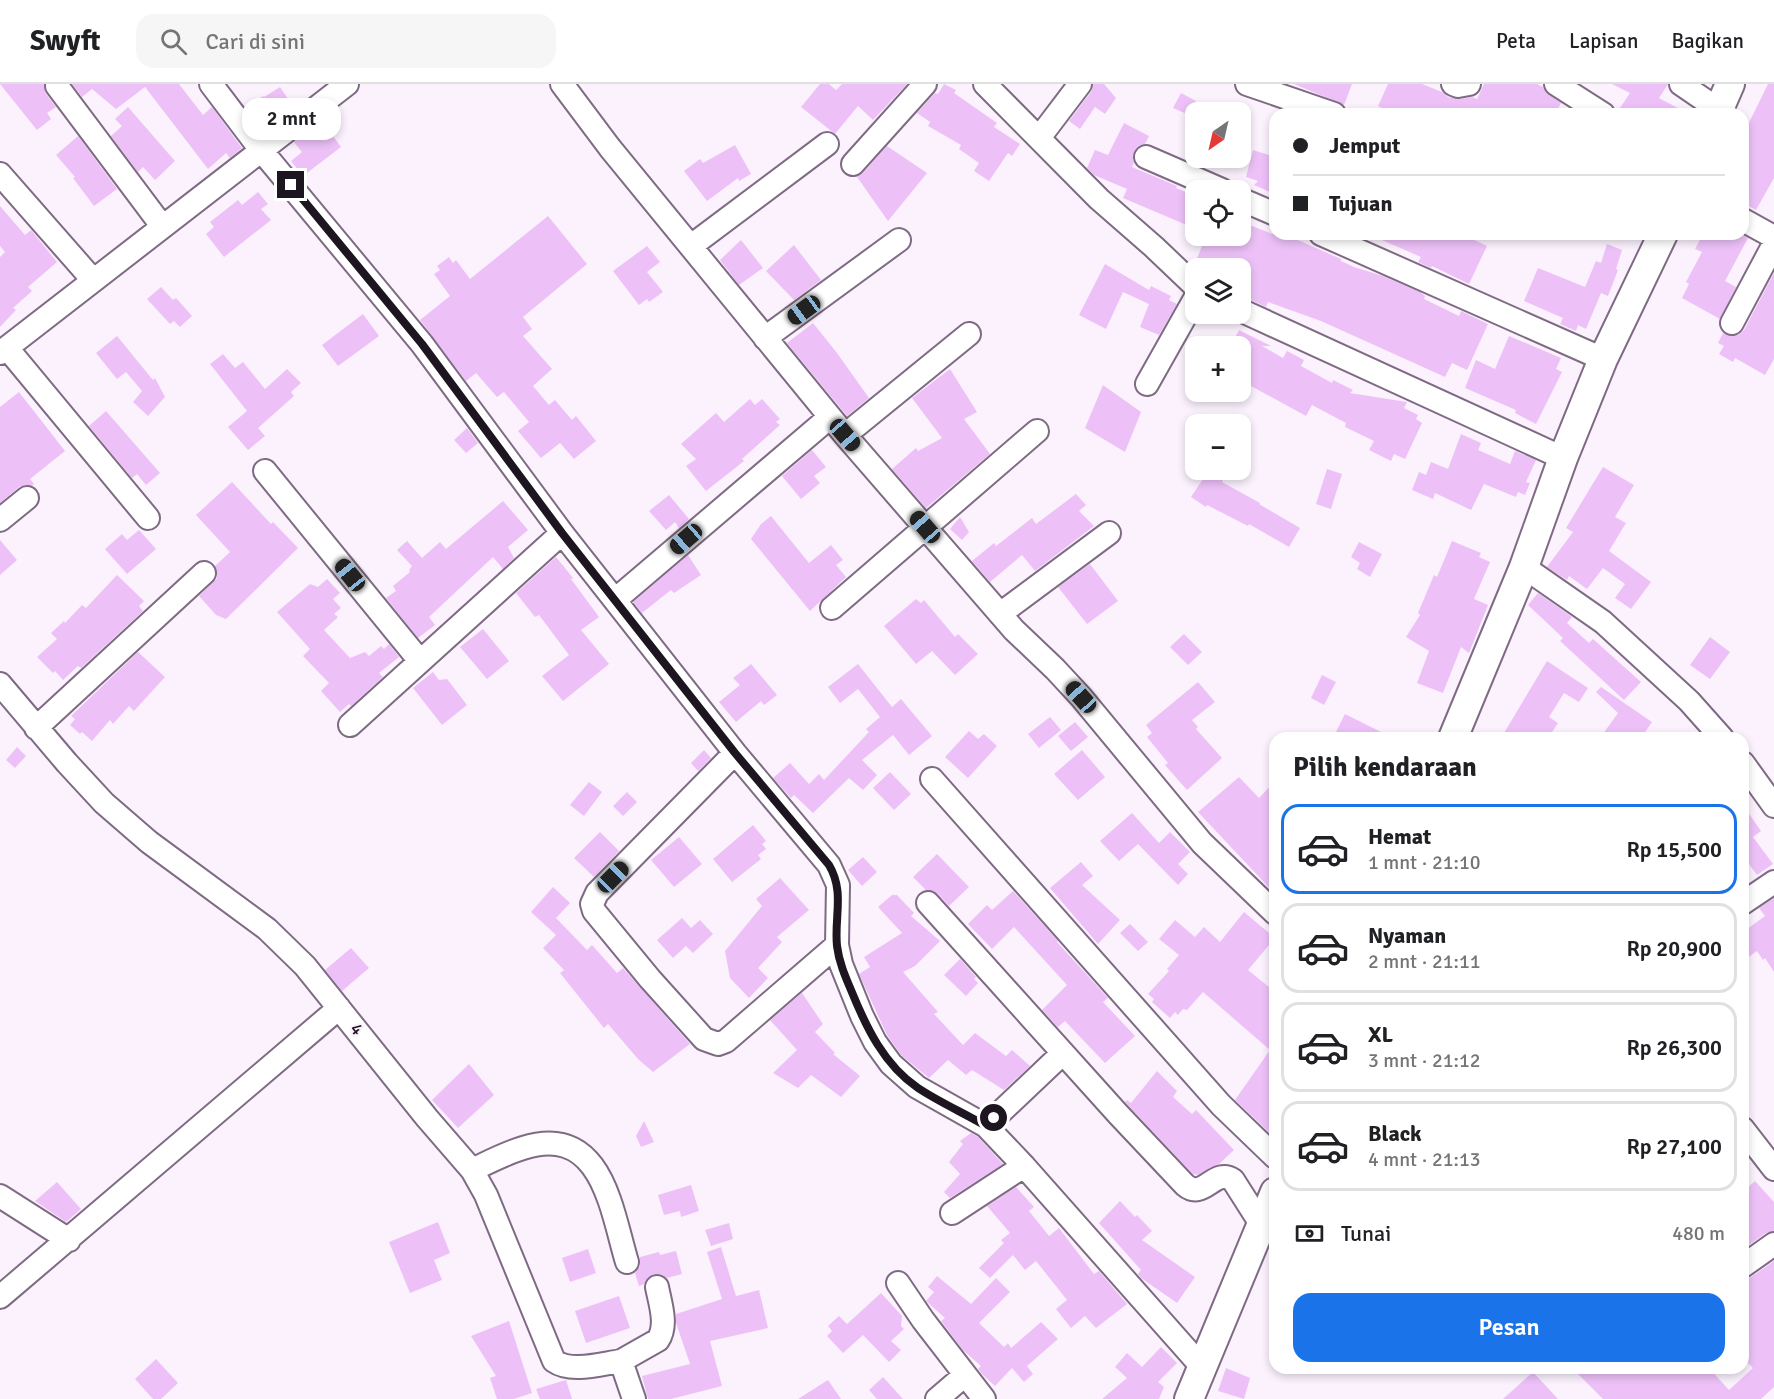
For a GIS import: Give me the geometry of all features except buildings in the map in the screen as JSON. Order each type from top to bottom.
[{"type":"main road","points":[[1720,108],[1730,84]]},
{"type":"main road","points":[[1455,732],[1524,567],[1563,458],[1603,358],[1660,240]]},
{"type":"main road","points":[[1190,1399],[1269,1206]]},
{"type":"street","points":[[211,84],[261,150],[422,344],[562,533],[735,753],[829,865],[838,885],[837,945],[841,964],[862,1016],[891,1064],[917,1087],[986,1126],[1202,1367]]},
{"type":"street","points":[[148,518],[3,350],[347,84]]},
{"type":"street","points":[[561,84],[845,435],[1000,614],[1081,697],[1202,843],[1269,907]]},
{"type":"street","points":[[853,164],[925,84]]},
{"type":"street","points":[[986,84],[1099,199],[1185,277]]},
{"type":"street","points":[[1040,138],[1080,84]]},
{"type":"street","points":[[1247,84],[1317,108]]},
{"type":"street","points":[[1453,84],[1458,86],[1469,84]]},
{"type":"street","points":[[1556,84],[1594,108]]},
{"type":"street","points":[[1681,84],[1713,108]]},
{"type":"street","points":[[57,86],[162,226]]},
{"type":"street","points":[[691,246],[827,144]]},
{"type":"street","points":[[1146,157],[1199,180]]},
{"type":"street","points":[[0,174],[93,280]]},
{"type":"street","points":[[1251,204],[1269,211]]},
{"type":"street","points":[[1749,223],[1774,237]]},
{"type":"street","points":[[765,338],[899,240]]},
{"type":"street","points":[[1335,240],[1603,358]]},
{"type":"street","points":[[1732,323],[1774,244]]},
{"type":"street","points":[[1251,315],[1563,458]]},
{"type":"street","points":[[1147,384],[1185,317]]},
{"type":"street","points":[[845,435],[969,334]]},
{"type":"street","points":[[615,600],[830,417]]},
{"type":"street","points":[[832,608],[1037,431]]},
{"type":"street","points":[[265,471],[420,661]]},
{"type":"street","points":[[0,520],[27,498]]},
{"type":"street","points":[[350,725],[562,533]]},
{"type":"street","points":[[1000,614],[1109,533]]},
{"type":"street","points":[[1524,567],[1603,622],[1689,701],[1717,732]]},
{"type":"street","points":[[36,728],[204,573]]},
{"type":"street","name":"4","points":[[0,684],[36,728],[105,803],[149,842],[267,929],[305,966],[427,1118],[472,1170],[486,1195],[554,1360],[560,1365],[571,1367],[621,1361]]},
{"type":"street","points":[[735,753],[597,893],[592,904],[594,911],[650,979],[704,1039],[718,1044],[726,1041],[837,945]]},
{"type":"street","points":[[1749,771],[1774,806]]},
{"type":"street","points":[[932,779],[1221,1105],[1269,1151]]},
{"type":"street","points":[[1749,899],[1774,882]]},
{"type":"street","points":[[928,903],[1185,1185],[1189,1188],[1201,1189],[1227,1176],[1233,1180],[1261,1224]]},
{"type":"street","points":[[0,1298],[339,1008]]},
{"type":"street","points":[[986,1126],[1063,1053]]},
{"type":"street","points":[[1749,1137],[1774,1169]]},
{"type":"street","points":[[472,1170],[524,1148],[556,1145],[573,1148],[584,1155],[601,1177],[627,1263]]},
{"type":"street","points":[[952,1212],[1024,1166]]},
{"type":"street","points":[[0,1196],[69,1240]]},
{"type":"street","points":[[1749,1262],[1774,1244]]},
{"type":"street","points":[[898,1282],[923,1320],[984,1399]]},
{"type":"street","points":[[634,1399],[621,1361],[658,1340],[661,1335],[663,1313],[657,1287]]},
{"type":"street","points":[[938,1399],[965,1375]]},
{"type":"route","points":[[291,185],[422,344],[562,533],[735,753],[829,865],[838,885],[837,945],[841,964],[862,1016],[891,1064],[917,1087],[986,1126],[994,1118]]}]
